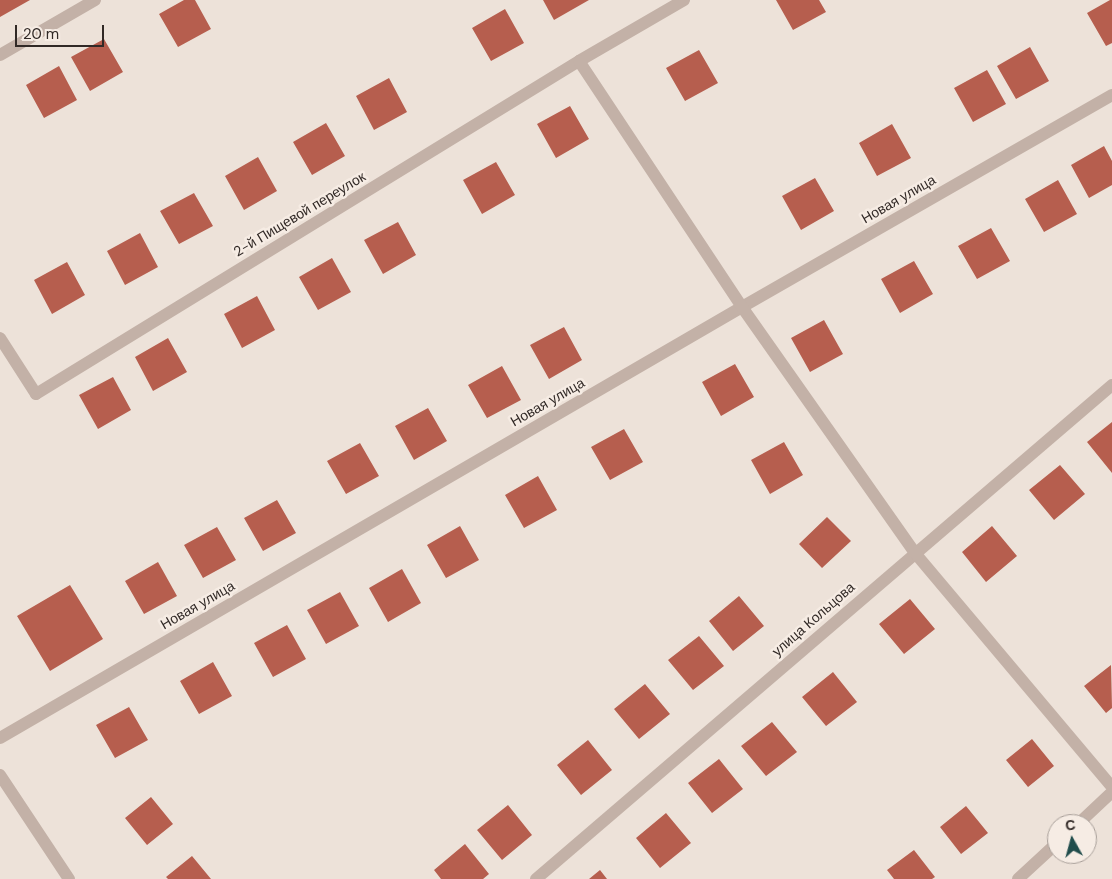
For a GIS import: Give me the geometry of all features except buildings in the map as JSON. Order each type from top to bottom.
[{"type":"street","points":[[0,55],[95,0]]},
{"type":"street","name":"2-й Пищевой переулок","points":[[0,338],[36,394],[579,61],[684,0]]},
{"type":"street","points":[[579,61],[742,307],[915,553],[1112,787]]},
{"type":"street","name":"Новая улица","points":[[0,738],[742,307],[1112,95]]},
{"type":"street","name":"улица Кольцова","points":[[536,879],[1112,385]]},
{"type":"street","points":[[0,775],[69,879]]},
{"type":"street","points":[[1089,814],[1112,792]]},
{"type":"street","points":[[1018,879],[1047,852]]}]
